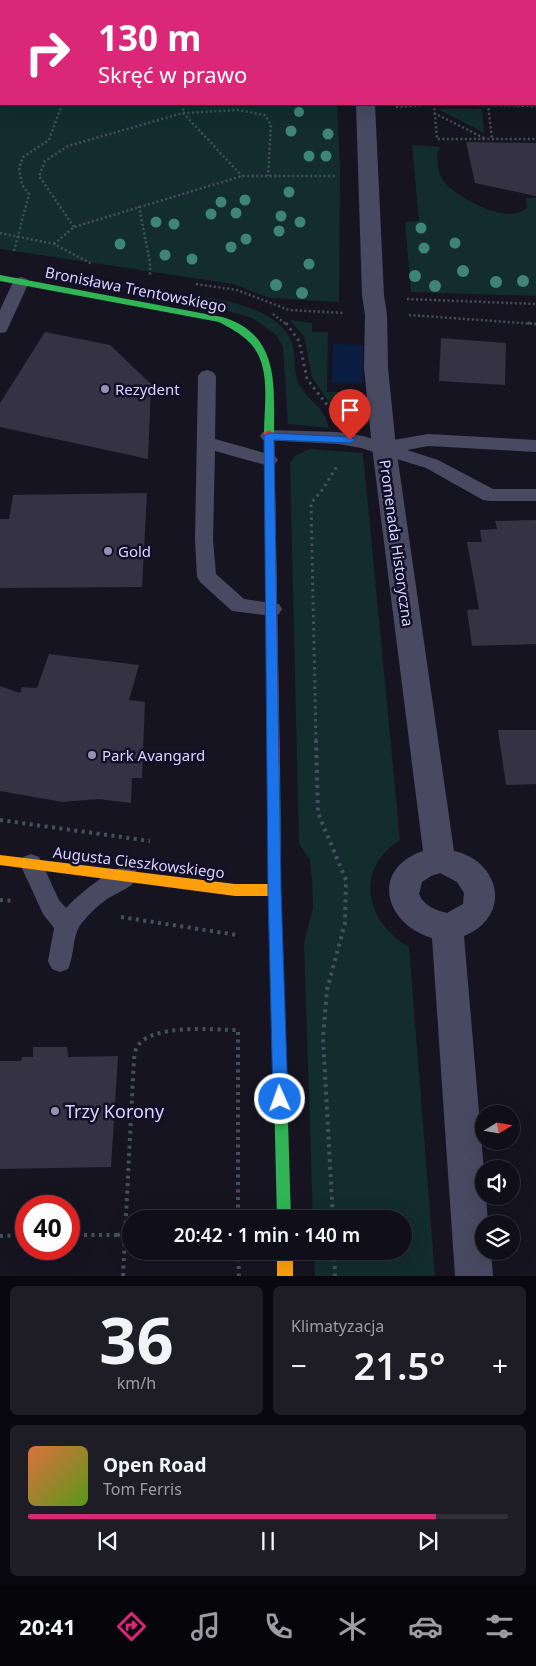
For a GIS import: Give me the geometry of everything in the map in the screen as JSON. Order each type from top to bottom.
[{"type":"street","name":"Promenada Historyczna","points":[[365,105],[376,368],[384,447],[440,860]]},
{"type":"street","name":"Bronisława Trentowskiego","points":[[0,278],[222,320],[238,327],[259,345],[268,363],[269,436]]},
{"type":"street","points":[[269,436],[275,890],[284,1210]]},
{"type":"street","name":"Augusta Cieszkowskiego","points":[[0,860],[236,890],[275,890]]},
{"type":"street","points":[[440,860],[454,862],[465,868],[474,877],[479,888],[478,910],[470,919],[459,925],[434,926],[417,917],[406,904],[405,883],[410,873],[418,866],[429,861],[440,860]]},
{"type":"street","points":[[446,927],[474,1276]]},
{"type":"street","points":[[285,1260],[285,1276]]},
{"type":"lane","points":[[0,328],[21,282]]},
{"type":"lane","points":[[207,376],[204,540],[207,577],[239,606],[272,609]]},
{"type":"lane","points":[[269,436],[338,438],[384,447],[432,464],[490,495],[536,495]]},
{"type":"lane","points":[[384,447],[428,440],[536,446]]},
{"type":"lane","points":[[207,444],[269,460]]},
{"type":"lane","points":[[31,864],[51,907],[66,926]]},
{"type":"lane","points":[[60,961],[66,926],[77,910],[97,892],[127,876]]},
{"type":"path","points":[[11,259],[29,194],[22,185],[19,168],[23,157],[49,140],[62,105]]},
{"type":"path","points":[[183,105],[183,113],[242,176]]},
{"type":"path","points":[[393,108],[424,105]]},
{"type":"path","points":[[434,105],[437,139],[536,139]]},
{"type":"path","points":[[488,105],[492,139]]},
{"type":"path","points":[[512,105],[536,106]]},
{"type":"path","points":[[74,226],[39,176],[45,160],[68,146],[183,113],[199,110],[259,112],[265,115],[271,125],[268,176]]},
{"type":"path","points":[[434,114],[487,139]]},
{"type":"path","points":[[54,244],[74,226],[242,176],[367,177]]},
{"type":"path","points":[[139,206],[150,263],[150,275],[142,274]]},
{"type":"path","points":[[0,233],[54,244],[90,264],[99,266]]},
{"type":"path","points":[[188,282],[237,290],[289,310],[374,305],[416,300],[536,304]]},
{"type":"path","points":[[374,305],[413,315],[536,324]]},
{"type":"path","points":[[0,820],[158,842]]},
{"type":"path","points":[[237,935],[237,945]]},
{"type":"path","points":[[238,1020],[238,1210]]},
{"type":"path","points":[[122,1276],[134,1058],[138,1046],[155,1034],[169,1031],[238,1030]]},
{"type":"path","points":[[80,1235],[122,1234]]},
{"type":"path","points":[[0,1236],[15,1235]]},
{"type":"path","points":[[238,1260],[239,1276]]},
{"type":"path","points":[[335,1260],[336,1276]]},
{"type":"green space","points":[[0,105],[337,105],[340,170],[339,302],[270,298],[233,284],[0,249]]},
{"type":"green space","points":[[438,109],[482,109],[484,133]]},
{"type":"green space","points":[[412,145],[441,147],[437,152],[438,167],[444,182],[460,195],[481,206],[501,213],[514,214],[527,208],[526,198],[536,198],[536,296],[411,292],[405,222],[419,221]]},
{"type":"green space","points":[[204,297],[229,302],[257,311],[280,325],[288,335],[293,347],[296,375],[299,384],[320,409],[327,420],[329,428],[288,424],[283,347],[276,335],[252,318],[202,303]]},
{"type":"green space","points":[[289,320],[312,323],[312,332],[328,332],[327,392],[352,392],[359,431],[346,429],[312,377],[304,336]]},
{"type":"green space","points":[[310,449],[363,453],[400,840],[385,852],[376,866],[371,880],[371,895],[375,910],[383,924],[394,936],[409,947],[435,1276],[315,1276],[314,1260],[412,1260],[412,1210],[313,1210],[304,943],[313,908],[310,860],[299,844],[290,463],[296,455]]},
{"type":"water","points":[[333,344],[363,345],[363,383],[332,383]]},
{"type":"building","points":[[466,142],[536,143],[536,196],[475,183]]},
{"type":"building","points":[[45,332],[110,345],[151,384],[148,459],[0,427],[0,403]]},
{"type":"building","points":[[441,338],[506,343],[505,385],[439,381]]},
{"type":"building","points":[[147,493],[142,587],[0,588],[0,519],[9,519],[13,495]]},
{"type":"building","points":[[536,520],[536,644],[472,646],[467,610],[479,609],[467,542],[482,542],[480,530],[497,529],[495,521]]},
{"type":"building","points":[[49,654],[139,665],[129,700],[145,702],[142,778],[132,778],[131,803],[98,799],[62,802],[0,791],[0,686],[20,693],[22,687],[37,688]]},
{"type":"building","points":[[498,730],[536,730],[536,784],[506,785]]},
{"type":"building","name":"Trzy Korony","points":[[33,1047],[67,1047],[68,1057],[118,1056],[111,1167],[0,1169],[0,1061],[21,1061],[22,1057],[33,1057]]},
{"type":"traffic: fast","points":[[0,278],[222,320],[241,330],[254,341],[262,353],[267,366],[269,380],[269,433]]},
{"type":"traffic: fast","points":[[274,766],[275,890],[284,1210]]},
{"type":"traffic: slow","points":[[0,860],[235,890],[275,890]]},
{"type":"traffic: slow","points":[[285,1260],[285,1276]]},
{"type":"traffic: jam","points":[[269,433],[274,766]]},
{"type":"place","name":"Rezydent","points":[[105,389]]},
{"type":"place","name":"Gold","points":[[108,551]]},
{"type":"place","name":"Park Avangard","points":[[92,755]]},
{"type":"place","name":"Trzy Korony","points":[[55,1111]]},
{"type":"route","points":[[280,1099],[275,890],[269,436],[350,440]]}]
